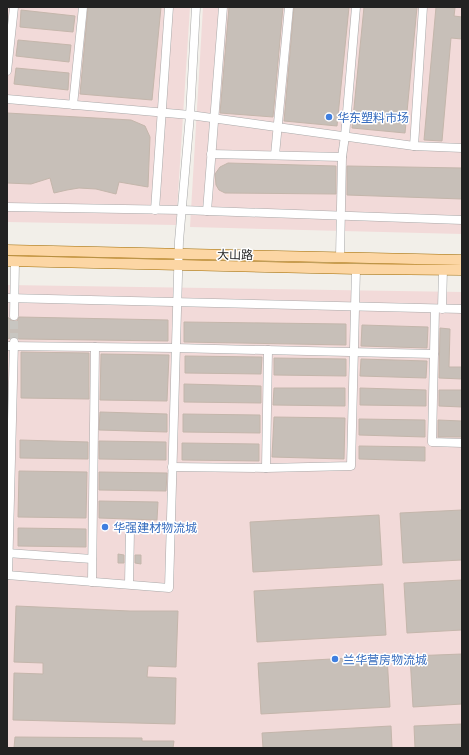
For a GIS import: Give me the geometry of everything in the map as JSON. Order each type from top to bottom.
[{"type":"main road","name":"大山路","points":[[7,250],[462,260]]},
{"type":"main road","name":"大山路","points":[[11,261],[462,270]]},
{"type":"street","points":[[7,71],[14,7]]},
{"type":"street","points":[[73,105],[83,7]]},
{"type":"street","points":[[155,210],[169,7]]},
{"type":"street","points":[[196,7],[190,115],[176,302],[175,348],[169,588],[8,575],[11,344],[95,347],[175,348],[434,354]]},
{"type":"street","points":[[207,211],[223,7]]},
{"type":"street","points":[[276,155],[289,7]]},
{"type":"street","points":[[340,257],[342,157],[356,7]]},
{"type":"street","points":[[414,146],[423,7]]},
{"type":"street","points":[[7,99],[190,115],[414,146],[462,148]]},
{"type":"street","points":[[211,154],[342,157]]},
{"type":"street","points":[[7,207],[182,210],[462,220]]},
{"type":"street","points":[[11,261],[11,298],[14,316]]},
{"type":"street","points":[[172,467],[266,468],[351,466],[356,269]]},
{"type":"street","points":[[443,269],[434,354],[432,442],[462,443]]},
{"type":"street","points":[[11,298],[462,309]]},
{"type":"street","points":[[92,582],[95,347]]},
{"type":"street","points":[[266,468],[268,350]]},
{"type":"street","points":[[129,584],[130,530]]},
{"type":"street","points":[[8,554],[92,559]]},
{"type":"shaded area","points":[[7,7],[190,7],[176,225],[7,222]]},
{"type":"shaded area","name":"华东塑料市场","points":[[203,7],[462,7],[462,234],[190,227]]},
{"type":"shaded area","name":"华强建材物流城","points":[[7,285],[462,292],[462,748],[7,748]]},
{"type":"building","points":[[88,7],[161,7],[152,100],[80,94]]},
{"type":"building","points":[[229,7],[283,7],[273,117],[220,113]]},
{"type":"building","points":[[294,7],[349,7],[337,126],[284,121]]},
{"type":"building","points":[[364,7],[417,7],[405,133],[352,128]]},
{"type":"building","points":[[436,7],[455,8],[454,16],[462,17],[462,39],[451,38],[442,141],[424,140]]},
{"type":"building","points":[[21,10],[75,16],[73,32],[20,27]]},
{"type":"building","points":[[18,40],[71,45],[69,62],[16,56]]},
{"type":"building","points":[[16,68],[69,73],[68,90],[14,84]]},
{"type":"building","points":[[7,113],[131,120],[145,126],[150,137],[148,187],[119,182],[116,194],[96,189],[79,188],[54,193],[50,178],[31,184],[7,183]]},
{"type":"building","points":[[228,163],[336,166],[336,194],[225,193],[219,190],[216,185],[215,174],[220,167]]},
{"type":"building","points":[[347,166],[462,168],[462,199],[347,195]]},
{"type":"building","points":[[7,317],[14,321],[17,321],[19,317],[168,320],[168,341],[19,339],[14,337],[7,339]]},
{"type":"building","points":[[184,322],[346,324],[346,345],[184,342]]},
{"type":"building","points":[[362,325],[428,327],[427,348],[361,346]]},
{"type":"building","points":[[440,328],[450,329],[449,367],[462,367],[462,379],[439,378]]},
{"type":"building","points":[[21,352],[89,353],[89,399],[21,398]]},
{"type":"building","points":[[101,354],[169,355],[167,401],[100,400]]},
{"type":"building","points":[[185,356],[262,357],[261,374],[185,373]]},
{"type":"building","points":[[274,358],[346,359],[346,376],[274,375]]},
{"type":"building","points":[[361,359],[427,361],[426,378],[360,376]]},
{"type":"building","points":[[184,384],[261,386],[261,403],[184,402]]},
{"type":"building","points":[[274,388],[345,388],[345,406],[273,405]]},
{"type":"building","points":[[360,388],[426,390],[426,406],[360,405]]},
{"type":"building","points":[[439,390],[462,390],[462,407],[439,406]]},
{"type":"building","points":[[100,412],[167,414],[167,432],[99,430]]},
{"type":"building","points":[[183,414],[260,415],[260,433],[183,432]]},
{"type":"building","points":[[274,417],[345,418],[344,459],[272,457]]},
{"type":"building","points":[[359,419],[425,420],[425,437],[359,435]]},
{"type":"building","points":[[438,420],[462,421],[462,437],[438,437]]},
{"type":"building","points":[[20,440],[88,442],[88,459],[20,458]]},
{"type":"building","points":[[99,441],[166,442],[166,460],[99,459]]},
{"type":"building","points":[[182,443],[259,444],[259,461],[182,460]]},
{"type":"building","points":[[359,446],[425,447],[425,461],[359,459]]},
{"type":"building","points":[[19,471],[87,472],[86,518],[18,517]]},
{"type":"building","points":[[99,472],[167,473],[166,491],[99,490]]},
{"type":"building","points":[[99,501],[158,502],[157,520],[99,518]]},
{"type":"building","points":[[462,510],[462,560],[403,563],[400,513]]},
{"type":"building","points":[[379,515],[382,565],[253,572],[250,522]]},
{"type":"building","points":[[18,528],[86,529],[86,547],[18,546]]},
{"type":"building","points":[[118,554],[124,555],[124,563],[118,563]]},
{"type":"building","points":[[135,555],[141,555],[141,564],[135,563]]},
{"type":"building","points":[[462,580],[462,630],[407,633],[404,583]]},
{"type":"building","points":[[383,584],[386,635],[257,642],[254,591]]},
{"type":"building","points":[[16,606],[130,611],[178,611],[176,667],[148,666],[147,677],[176,678],[175,724],[13,720],[14,673],[43,674],[43,663],[14,662]]},
{"type":"building","points":[[462,654],[462,704],[413,707],[410,656]]},
{"type":"building","points":[[387,656],[390,707],[261,714],[258,663]]},
{"type":"building","points":[[462,724],[462,748],[415,748],[414,726]]},
{"type":"building","points":[[391,726],[392,748],[263,748],[262,733]]},
{"type":"building","points":[[15,737],[142,738],[142,741],[174,741],[173,748],[14,748]]},
{"type":"tunnel","points":[[14,316],[14,341]]},
{"type":"place","name":"华东塑料市场","points":[[329,117]]},
{"type":"place","name":"华强建材物流城","points":[[105,527]]},
{"type":"place","name":"兰华营房物流城","points":[[335,659]]}]
